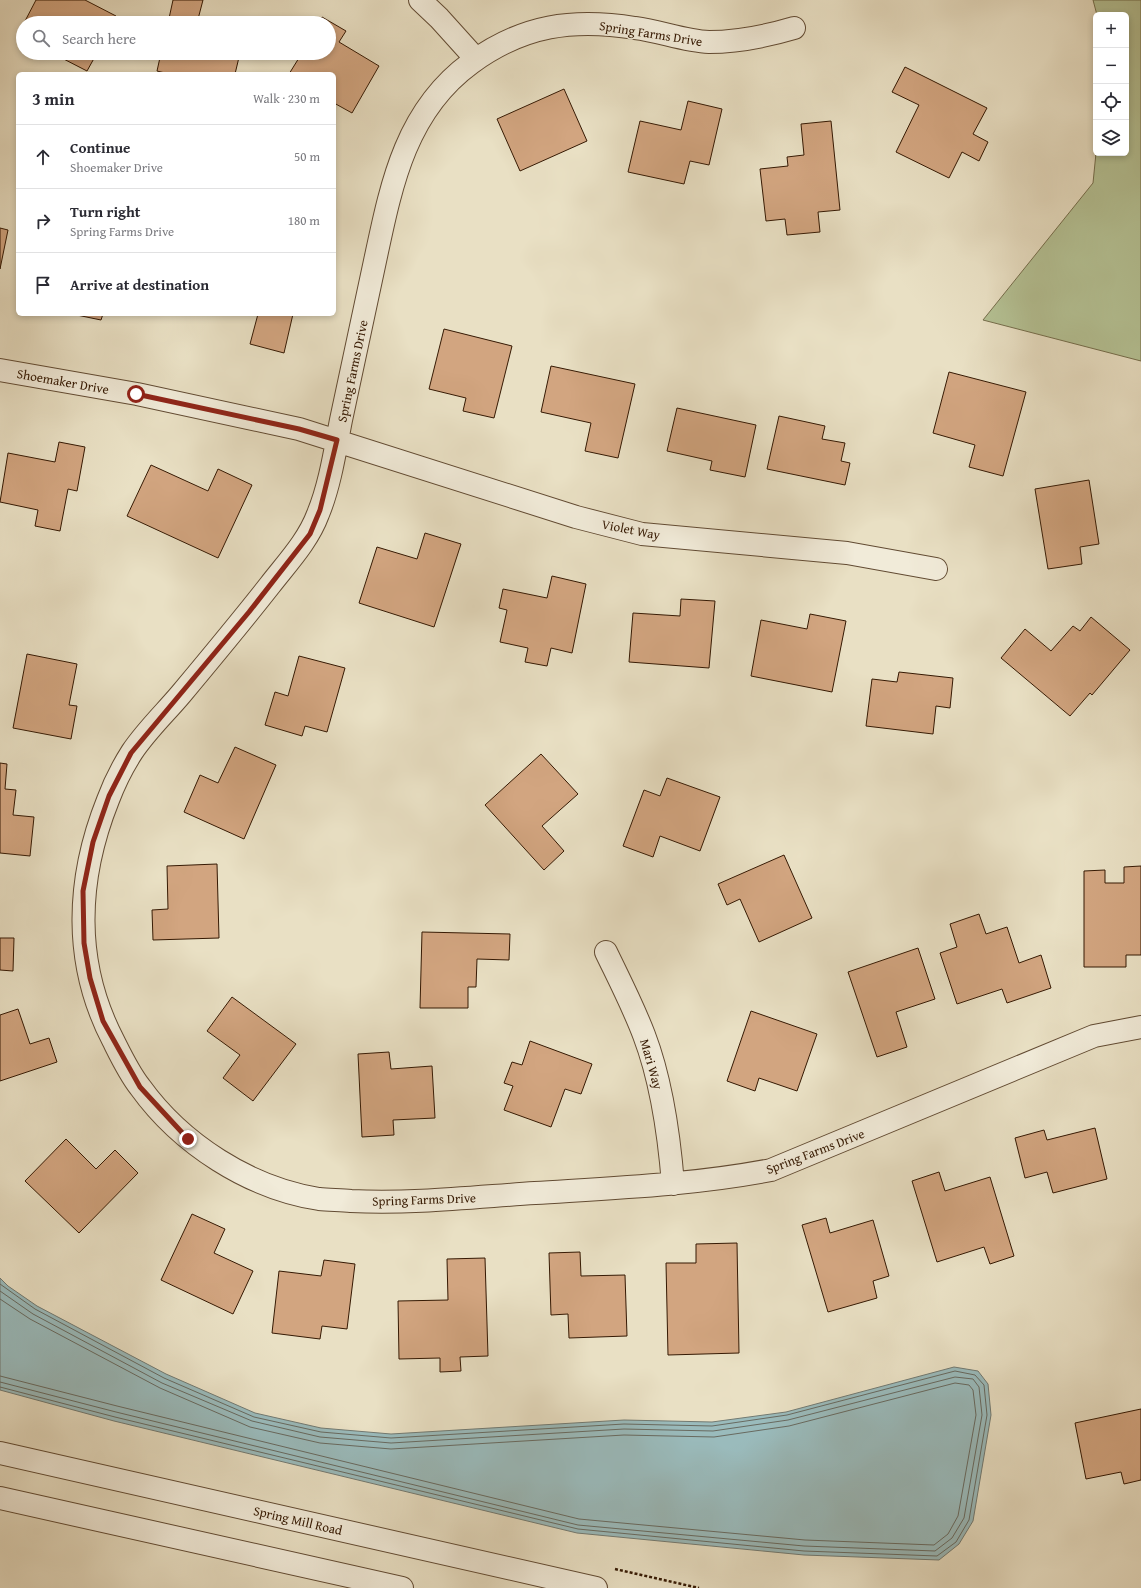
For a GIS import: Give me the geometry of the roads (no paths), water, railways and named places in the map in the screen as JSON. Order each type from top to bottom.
[{"type":"street","points":[[420,0],[439,18],[476,59]]},
{"type":"street","name":"Spring Farms Drive","points":[[794,28],[767,36],[708,42],[636,28],[579,22],[554,26],[520,35],[476,59],[450,79],[431,103],[415,127],[400,159],[388,203],[337,440],[320,510],[310,534],[249,612],[131,753],[109,796],[93,842],[83,891],[84,943],[90,978],[103,1021],[140,1087],[188,1139],[240,1172],[283,1190],[320,1199],[391,1203],[674,1184],[730,1178],[771,1170],[1094,1036],[1141,1027]]},
{"type":"street","name":"Shoemaker Drive","points":[[0,370],[136,394],[299,429],[337,440]]},
{"type":"street","name":"Violet Way","points":[[337,440],[576,517],[642,534],[847,553],[936,569]]},
{"type":"street","name":"Mari Way","points":[[606,952],[644,1036],[656,1071],[669,1136],[674,1184]]},
{"type":"street","name":"Spring Mill Road","points":[[0,1453],[596,1588]]},
{"type":"street","points":[[0,1498],[402,1588]]},
{"type":"water","points":[[0,1278],[8,1286],[37,1306],[166,1374],[255,1413],[321,1428],[391,1434],[624,1420],[712,1422],[786,1412],[954,1367],[978,1371],[988,1384],[991,1415],[973,1521],[959,1544],[939,1560],[804,1555],[577,1533],[114,1421],[0,1390]]}]
